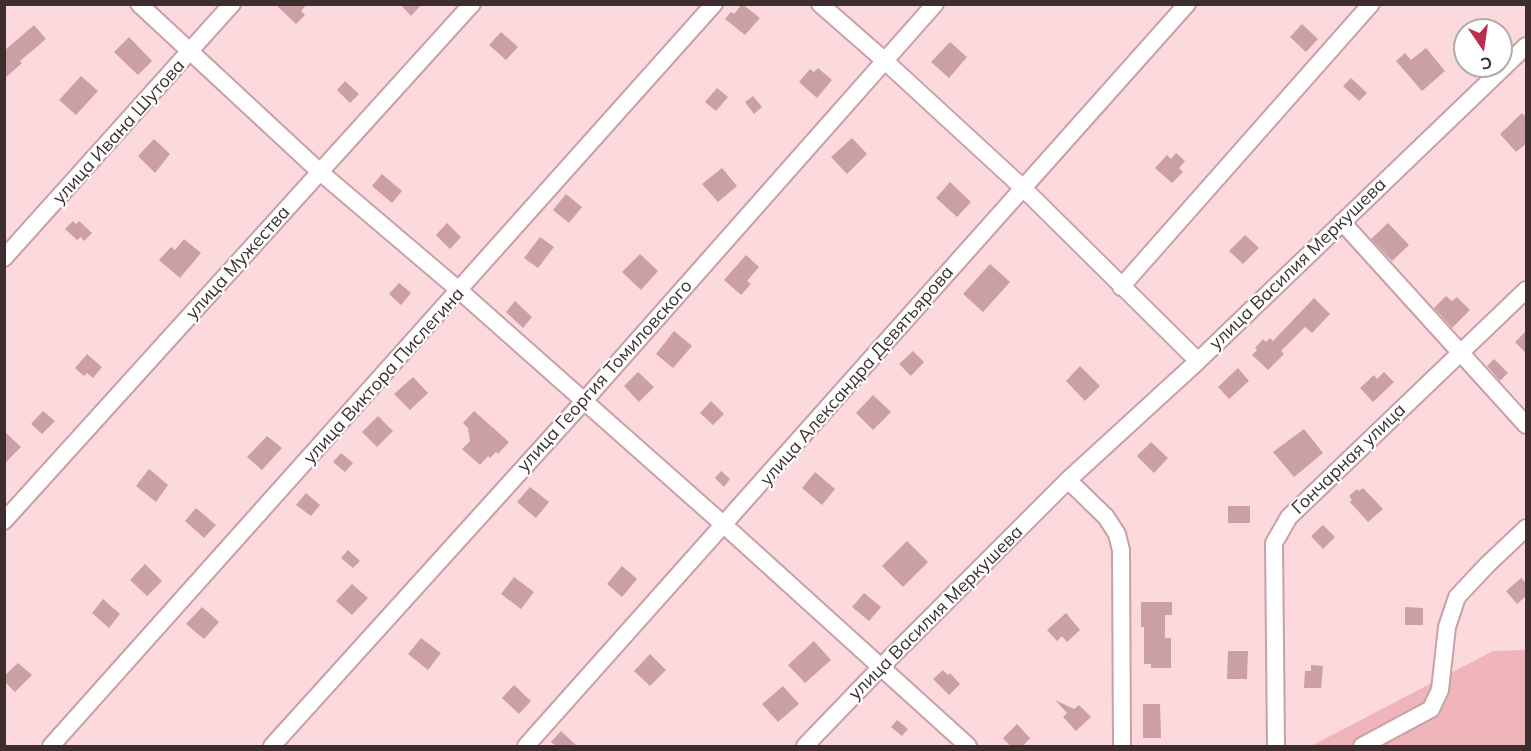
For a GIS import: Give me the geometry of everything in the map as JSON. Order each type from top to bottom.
[{"type":"street","points":[[139,4],[320,172],[584,400],[968,747]]},
{"type":"street","name":"улица Ивана Шутова","points":[[4,258],[232,4]]},
{"type":"street","name":"улица Мужества","points":[[4,521],[471,4]]},
{"type":"street","name":"улица Виктора Пислегина","points":[[51,747],[714,4]]},
{"type":"street","points":[[820,4],[1023,188],[1198,361]]},
{"type":"street","name":"улица Георгия Томиловского","points":[[273,747],[935,4]]},
{"type":"street","name":"улица Александра Девятьярова","points":[[526,747],[1187,4]]},
{"type":"street","points":[[1121,286],[1371,4]]},
{"type":"street","name":"улица Василия Меркушева","points":[[805,747],[880,668],[1068,480],[1198,361],[1527,46]]},
{"type":"street","points":[[1342,222],[1527,424]]},
{"type":"street","name":"Гончарная улица","points":[[1276,747],[1274,543],[1289,517],[1527,290]]},
{"type":"street","points":[[1068,480],[1106,517],[1117,534],[1120,550],[1122,747]]},
{"type":"street","points":[[1362,747],[1431,709],[1440,690],[1446,627],[1457,597],[1486,565],[1527,528]]},
{"type":"shaded area","points":[[1526,650],[1526,746],[1311,746],[1493,651]]},
{"type":"building","points":[[275,4],[307,4],[301,11],[305,15],[296,24]]},
{"type":"building","points":[[400,4],[422,4],[411,16]]},
{"type":"building","points":[[742,4],[760,18],[745,35],[725,19],[731,12],[734,14]]},
{"type":"building","points":[[1302,24],[1318,39],[1306,52],[1290,37]]},
{"type":"building","points":[[34,25],[46,39],[20,61],[22,63],[4,79],[4,51]]},
{"type":"building","points":[[501,32],[518,47],[506,60],[489,45]]},
{"type":"building","points":[[129,37],[152,61],[138,75],[114,52]]},
{"type":"building","points":[[950,42],[967,57],[949,78],[931,62]]},
{"type":"building","points":[[1426,48],[1445,71],[1422,91],[1396,61],[1405,53],[1411,60]]},
{"type":"building","points":[[818,68],[832,80],[817,98],[799,82],[810,69],[814,72]]},
{"type":"building","points":[[81,76],[98,91],[76,115],[59,100]]},
{"type":"building","points":[[1351,78],[1367,93],[1359,101],[1343,86]]},
{"type":"building","points":[[345,81],[359,94],[350,103],[337,90]]},
{"type":"building","points":[[717,88],[728,97],[716,111],[705,102]]},
{"type":"building","points":[[753,96],[762,107],[754,114],[745,102]]},
{"type":"building","points":[[1522,113],[1527,118],[1527,143],[1516,152],[1500,134]]},
{"type":"building","points":[[852,138],[867,154],[847,174],[831,157]]},
{"type":"building","points":[[154,139],[170,154],[155,173],[138,156]]},
{"type":"building","points":[[1176,153],[1185,161],[1179,168],[1183,172],[1172,183],[1155,168],[1167,155],[1171,159]]},
{"type":"building","points":[[722,168],[737,186],[718,202],[702,184]]},
{"type":"building","points":[[382,174],[402,191],[392,203],[372,186]]},
{"type":"building","points":[[950,182],[971,202],[957,217],[936,198]]},
{"type":"building","points":[[566,194],[582,207],[569,223],[553,210]]},
{"type":"building","points":[[73,221],[76,224],[79,221],[92,233],[84,241],[81,237],[77,240],[65,229]]},
{"type":"building","points":[[447,223],[461,237],[450,249],[436,235]]},
{"type":"building","points":[[1388,223],[1409,245],[1392,261],[1371,239]]},
{"type":"building","points":[[1245,235],[1259,248],[1243,264],[1229,251]]},
{"type":"building","points":[[540,237],[554,247],[538,268],[524,258]]},
{"type":"building","points":[[184,239],[201,253],[180,278],[159,260],[171,247],[175,250]]},
{"type":"building","points":[[640,254],[658,271],[641,290],[622,272]]},
{"type":"building","points":[[746,255],[759,267],[747,281],[751,284],[741,295],[724,280]]},
{"type":"building","points":[[990,264],[1010,282],[983,312],[963,294]]},
{"type":"building","points":[[399,283],[411,293],[401,305],[389,294]]},
{"type":"building","points":[[1446,296],[1452,301],[1457,297],[1470,310],[1452,328],[1434,308]]},
{"type":"building","points":[[1314,298],[1330,314],[1312,333],[1305,327],[1281,351],[1284,354],[1268,370],[1252,355],[1257,350],[1255,348],[1263,339],[1266,342],[1270,338],[1273,341]]},
{"type":"building","points":[[515,301],[532,317],[523,328],[506,312]]},
{"type":"building","points":[[1527,330],[1527,354],[1515,342]]},
{"type":"building","points":[[674,331],[692,346],[673,368],[656,354]]},
{"type":"building","points":[[913,351],[924,362],[911,376],[899,364]]},
{"type":"building","points":[[87,354],[102,367],[93,378],[87,373],[84,376],[75,368]]},
{"type":"building","points":[[1494,359],[1508,373],[1500,381],[1487,366]]},
{"type":"building","points":[[1080,366],[1100,386],[1085,401],[1066,381]]},
{"type":"building","points":[[1238,368],[1249,381],[1229,399],[1218,387]]},
{"type":"building","points":[[638,372],[654,387],[639,402],[624,386]]},
{"type":"building","points":[[1384,372],[1394,382],[1373,402],[1360,388],[1374,375],[1377,379]]},
{"type":"building","points":[[413,377],[428,393],[410,410],[394,394]]},
{"type":"building","points":[[873,395],[891,412],[873,430],[856,413]]},
{"type":"building","points":[[711,401],[724,414],[713,425],[700,413]]},
{"type":"building","points":[[43,411],[55,421],[42,434],[31,424]]},
{"type":"building","points":[[474,411],[509,442],[498,454],[496,452],[490,458],[488,456],[480,465],[462,449],[470,441],[468,428],[463,423]]},
{"type":"building","points":[[378,416],[393,431],[377,447],[362,432]]},
{"type":"building","points":[[1304,429],[1323,453],[1294,477],[1273,452]]},
{"type":"building","points":[[4,431],[21,447],[4,464]]},
{"type":"building","points":[[267,436],[282,448],[262,470],[247,457]]},
{"type":"building","points":[[1151,442],[1168,458],[1154,473],[1137,456]]},
{"type":"building","points":[[341,453],[353,463],[345,472],[333,462]]},
{"type":"building","points":[[149,469],[168,485],[156,502],[136,486]]},
{"type":"building","points":[[721,471],[730,479],[724,487],[715,478]]},
{"type":"building","points":[[815,472],[835,489],[822,505],[802,488]]},
{"type":"building","points":[[530,487],[549,502],[536,518],[517,502]]},
{"type":"building","points":[[1363,488],[1383,509],[1368,522],[1350,502],[1352,500],[1349,496],[1357,489],[1359,491]]},
{"type":"building","points":[[306,493],[320,505],[311,516],[296,505]]},
{"type":"building","points":[[1228,506],[1250,506],[1250,523],[1228,523]]},
{"type":"building","points":[[196,508],[216,525],[204,538],[185,521]]},
{"type":"building","points":[[1323,525],[1335,537],[1323,549],[1311,536]]},
{"type":"building","points":[[907,541],[928,562],[903,587],[882,566]]},
{"type":"building","points":[[348,550],[360,561],[353,568],[341,558]]},
{"type":"building","points":[[145,564],[162,581],[147,596],[130,580]]},
{"type":"building","points":[[622,566],[637,579],[622,597],[607,584]]},
{"type":"building","points":[[514,577],[534,592],[521,609],[501,594]]},
{"type":"building","points":[[1521,578],[1527,584],[1527,595],[1517,604],[1506,591]]},
{"type":"building","points":[[352,584],[368,598],[352,615],[336,601]]},
{"type":"building","points":[[864,593],[881,607],[869,621],[852,607]]},
{"type":"building","points":[[103,599],[120,614],[109,628],[92,613]]},
{"type":"building","points":[[1141,602],[1172,602],[1172,615],[1165,615],[1165,638],[1171,638],[1171,668],[1151,668],[1151,664],[1144,664]]},
{"type":"building","points":[[202,607],[219,622],[204,639],[186,624]]},
{"type":"building","points":[[1405,607],[1423,608],[1423,625],[1405,625]]},
{"type":"building","points":[[1066,613],[1080,630],[1067,642],[1062,636],[1057,641],[1047,630]]},
{"type":"building","points":[[421,638],[441,653],[428,670],[408,654]]},
{"type":"building","points":[[814,641],[831,660],[805,683],[788,665]]},
{"type":"building","points":[[1228,651],[1248,651],[1247,679],[1227,679]]},
{"type":"building","points":[[650,654],[666,670],[650,686],[634,671]]},
{"type":"building","points":[[18,663],[32,675],[15,692],[4,681],[4,676]]},
{"type":"building","points":[[1311,665],[1323,666],[1321,688],[1304,688],[1305,671],[1311,671]]},
{"type":"building","points":[[943,670],[948,675],[950,673],[960,684],[949,695],[933,679]]},
{"type":"building","points":[[514,685],[531,701],[519,714],[502,698]]},
{"type":"building","points":[[783,686],[799,704],[778,722],[762,704]]},
{"type":"building","points":[[1055,700],[1074,709],[1079,705],[1091,717],[1076,731],[1063,717],[1067,713]]},
{"type":"building","points":[[1143,704],[1160,704],[1161,738],[1143,738]]},
{"type":"building","points":[[897,720],[908,729],[902,736],[891,727]]},
{"type":"building","points":[[1017,724],[1030,738],[1022,747],[1011,747],[1003,738]]},
{"type":"building","points":[[561,731],[578,747],[557,747],[551,742]]}]
